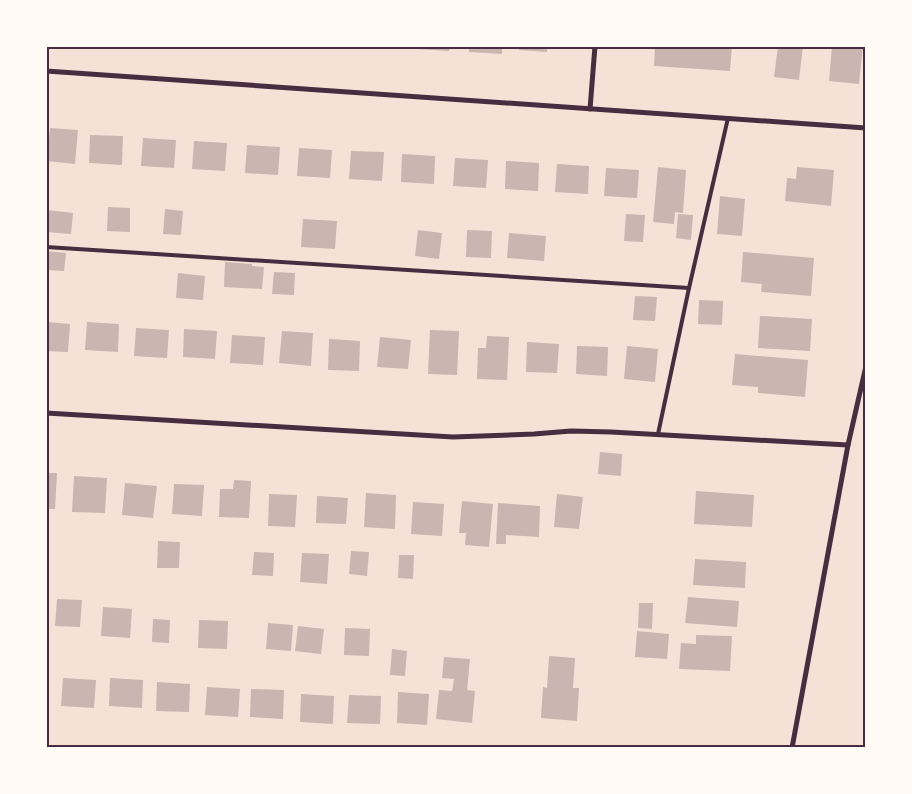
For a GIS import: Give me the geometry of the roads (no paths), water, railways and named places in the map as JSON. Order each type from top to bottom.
[{"type":"street","points":[[590,109],[595,46]]},
{"type":"street","points":[[46,71],[866,128]]},
{"type":"street","points":[[792,748],[848,445],[866,366]]},
{"type":"street","points":[[46,413],[453,437],[571,431],[848,445]]},
{"type":"lane","points":[[658,434],[728,118]]},
{"type":"lane","points":[[46,247],[689,288]]}]
